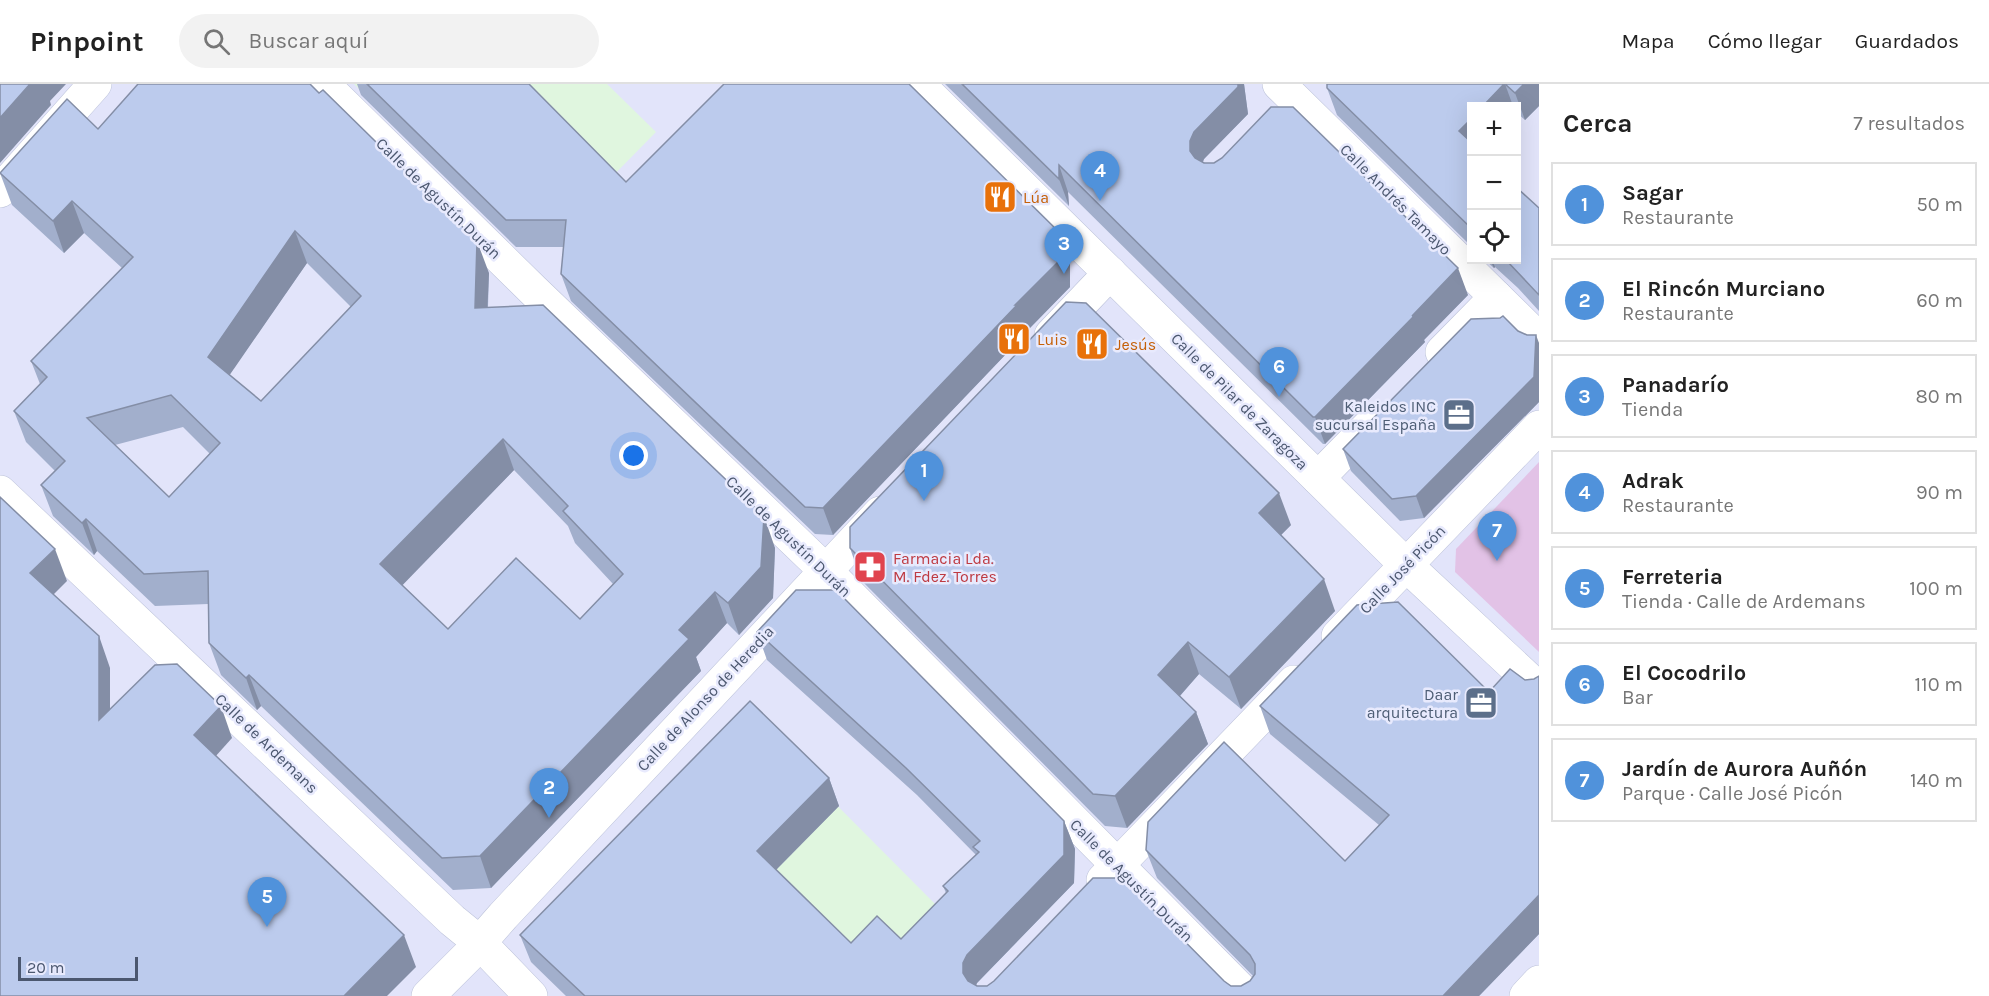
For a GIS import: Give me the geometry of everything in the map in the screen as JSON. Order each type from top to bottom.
[{"type":"street","points":[[0,191],[95,84]]},
{"type":"street","name":"Calle de Agustín Durán","points":[[323,84],[533,290],[825,570],[1247,996]]},
{"type":"street","name":"Calle de Pilar de Zaragoza","points":[[918,84],[1406,565],[1529,680]]},
{"type":"street","points":[[1267,122],[1292,88]]},
{"type":"street","name":"Calle Andrés Tamayo","points":[[1292,88],[1539,339]]},
{"type":"street","points":[[1029,358],[1110,273]]},
{"type":"street","points":[[1423,371],[1496,297]]},
{"type":"street","points":[[1318,478],[1391,404]]},
{"type":"street","name":"Calle José Picón","points":[[1086,898],[1539,427]]},
{"type":"street","name":"Calle de Ardemans","points":[[0,492],[452,920],[479,942],[531,996]]},
{"type":"street","name":"Calle de Alonso de Heredia","points":[[428,996],[898,494]]},
{"type":"street","points":[[1526,996],[1539,982]]},
{"type":"shaded area","points":[[354,84],[607,84],[656,132],[543,247],[519,247]]},
{"type":"shaded area","points":[[1539,462],[1539,652],[1455,572],[1456,549]]},
{"type":"shaded area","points":[[760,728],[954,923],[959,996],[752,922]]},
{"type":"building","points":[[0,84],[30,84],[0,118]]},
{"type":"building","points":[[138,84],[310,84],[319,93],[323,90],[477,241],[475,308],[543,305],[764,516],[761,567],[728,603],[715,592],[679,630],[689,639],[480,856],[442,858],[249,675],[246,678],[209,643],[208,571],[144,574],[86,519],[82,523],[41,485],[65,461],[14,411],[47,377],[31,361],[133,257],[72,201],[53,221],[0,173],[67,99],[98,129]],"holes":[[[295,231],[361,296],[261,401],[208,357]],[[171,395],[220,443],[169,497],[87,418]],[[503,439],[568,506],[563,511],[623,574],[580,619],[516,558],[448,629],[380,564]]]},
{"type":"building","points":[[367,84],[529,84],[626,182],[724,84],[909,84],[1060,233],[1060,260],[823,508],[805,507],[561,274],[566,220],[506,220]]},
{"type":"building","points":[[962,84],[1238,84],[1238,87],[1194,132],[1190,141],[1190,151],[1195,158],[1204,163],[1214,163],[1222,158],[1271,107],[1293,107],[1458,268],[1412,316],[1415,315],[1313,417],[1059,165],[1059,179]]},
{"type":"building","points":[[1327,84],[1504,84],[1487,102],[1467,102],[1467,123],[1459,131],[1467,138],[1467,224],[1327,88]]},
{"type":"building","points":[[1505,84],[1524,84],[1515,93]]},
{"type":"building","points":[[1521,192],[1539,208],[1539,295],[1510,264],[1521,264]]},
{"type":"building","points":[[1066,302],[1086,303],[1279,493],[1259,513],[1324,579],[1229,677],[1188,642],[1158,675],[1196,712],[1115,796],[1093,794],[850,548],[850,527]]},
{"type":"building","points":[[1503,316],[1518,331],[1527,335],[1536,335],[1534,377],[1416,496],[1392,499],[1343,449],[1471,319]]},
{"type":"building","points":[[0,497],[55,549],[30,573],[99,636],[99,720],[155,665],[177,664],[221,706],[194,735],[404,935],[344,996],[0,996]]},
{"type":"building","points":[[796,590],[836,590],[1064,821],[1064,855],[967,955],[963,963],[963,973],[968,981],[977,986],[987,986],[994,981],[1093,878],[1122,878],[1224,981],[1231,986],[1241,986],[1250,981],[1255,974],[1255,964],[1250,955],[1146,850],[1148,822],[1224,742],[1345,861],[1389,815],[1260,706],[1357,605],[1398,602],[1489,692],[1510,669],[1525,680],[1539,676],[1539,895],[1443,996],[585,996],[520,935],[750,701],[829,778],[757,851],[851,943],[877,916],[901,939],[948,891],[943,886],[979,852],[973,847],[980,841],[906,768],[757,632]]},
{"type":"place","name":"Lúa","points":[[1000,197]]},
{"type":"place","name":"Adrak","points":[[1100,201]]},
{"type":"place","name":"Panadarío","points":[[1064,274]]},
{"type":"place","name":"Luis","points":[[1014,339]]},
{"type":"place","name":"Jesús","points":[[1092,344]]},
{"type":"place","name":"El Cocodrilo","points":[[1279,397]]},
{"type":"place","name":"Kaleidos INC sucursal España","points":[[1459,415]]},
{"type":"place","name":"Sagar","points":[[924,501]]},
{"type":"place","name":"Jardín de Aurora Auñón","points":[[1497,561]]},
{"type":"place","name":"Farmacia Lda. M. Fdez. Torres","points":[[870,567]]},
{"type":"place","name":"Daar arquitectura","points":[[1481,703]]},
{"type":"place","name":"El Rincón Murciano","points":[[549,818]]},
{"type":"place","name":"Ferreteria","points":[[267,927]]}]
